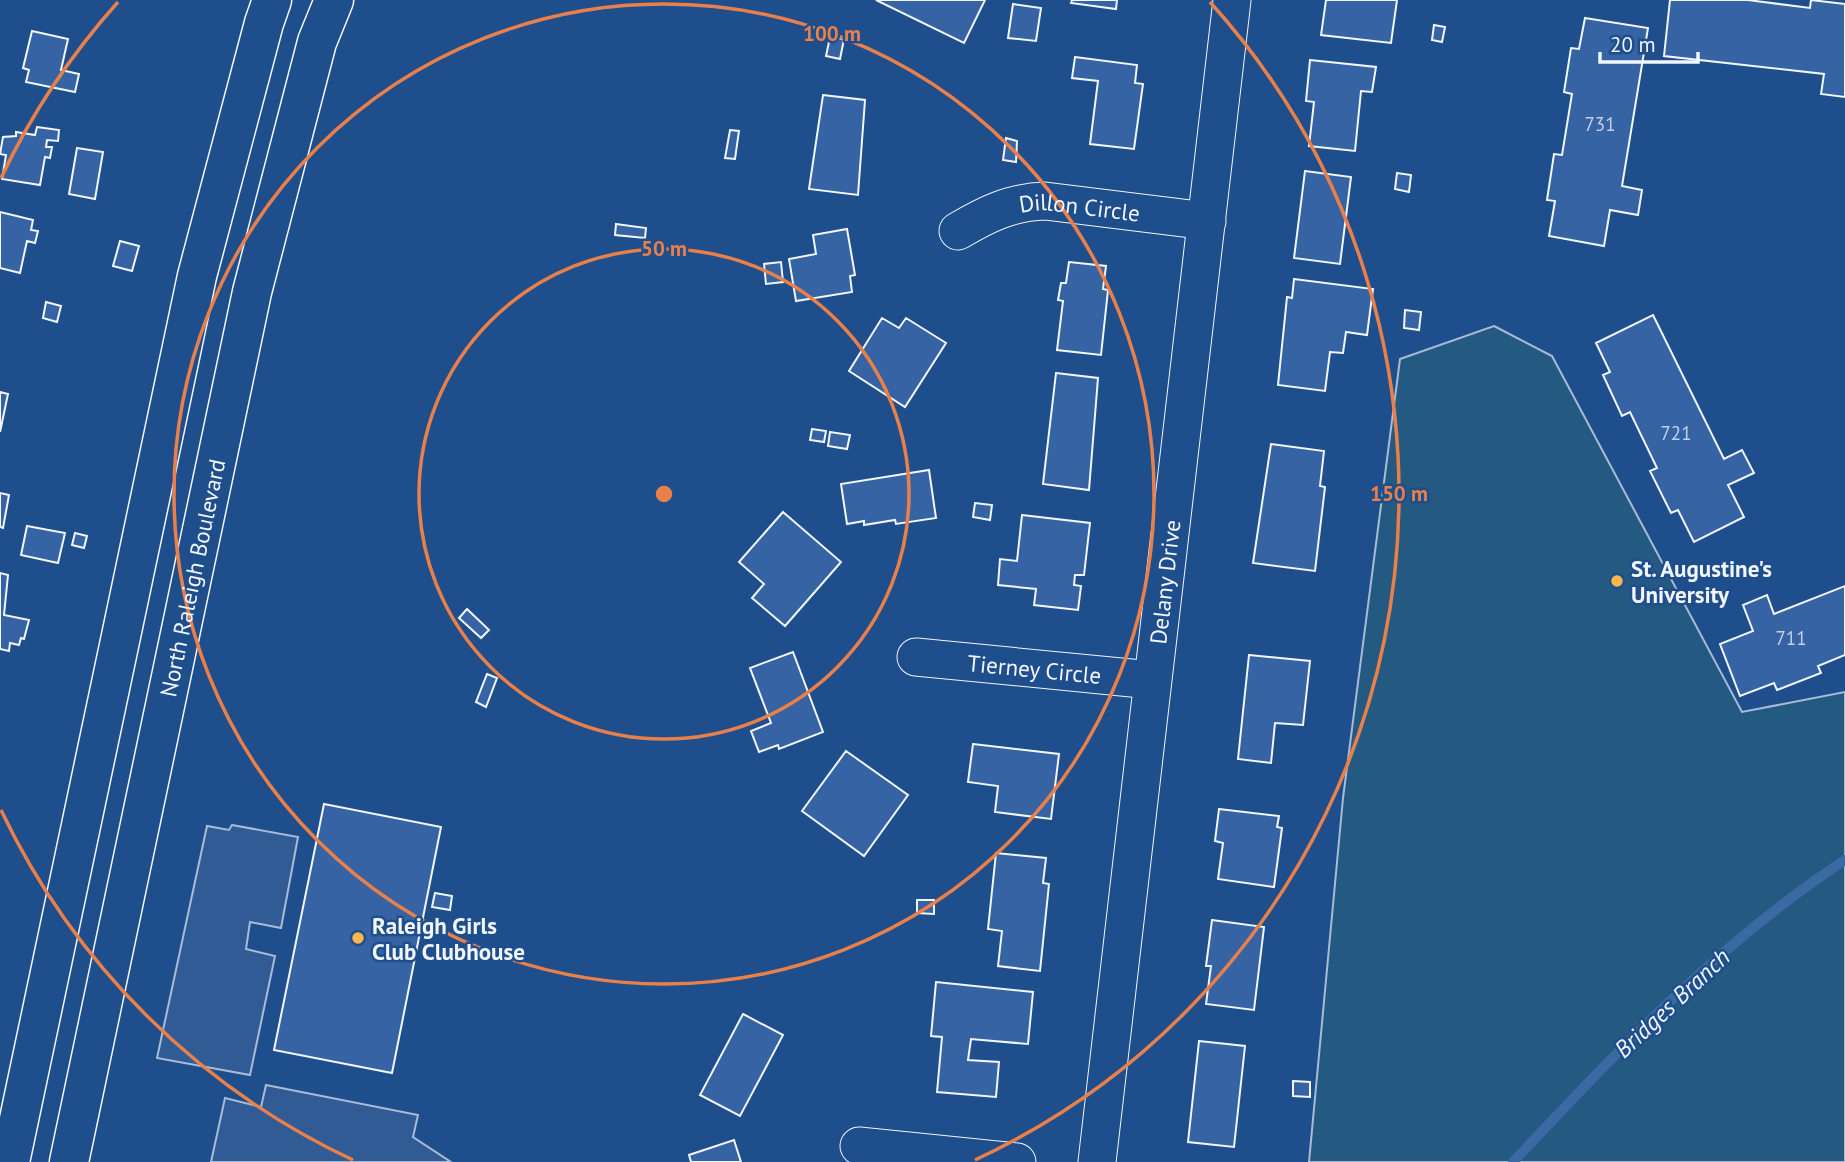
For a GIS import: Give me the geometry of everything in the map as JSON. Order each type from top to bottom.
[{"type":"main road","points":[[10,1162],[197,276],[272,0]]},
{"type":"main road","name":"North Raleigh Boulevard","points":[[69,1162],[252,292],[317,42],[334,0]]},
{"type":"street","name":"Delany Drive","points":[[1097,1162],[1232,0]]},
{"type":"street","name":"Dillon Circle","points":[[958,232],[990,212],[1021,201],[1045,201],[1207,221]]},
{"type":"street","name":"Tierney Circle","points":[[916,657],[1152,680]]},
{"type":"street","points":[[859,1146],[1017,1162]]},
{"type":"shaded area","points":[[1494,326],[1552,356],[1742,712],[1845,692],[1845,1162],[1309,1162],[1343,798],[1400,359]]},
{"type":"shaded area","points":[[232,825],[298,837],[281,928],[250,922],[246,949],[275,956],[250,1075],[157,1058],[207,826],[229,830]]},
{"type":"shaded area","points":[[266,1085],[418,1115],[413,1137],[451,1162],[211,1162],[225,1098],[261,1107]]},
{"type":"building","points":[[876,0],[985,0],[964,43]]},
{"type":"building","points":[[1072,0],[1117,0],[1116,9],[1071,3]]},
{"type":"building","points":[[1326,0],[1397,0],[1391,43],[1321,35]]},
{"type":"building","points":[[1670,0],[1748,0],[1810,8],[1811,0],[1845,4],[1845,97],[1821,94],[1824,74],[1664,56]]},
{"type":"building","points":[[1013,4],[1041,8],[1036,41],[1008,38]]},
{"type":"building","points":[[1585,18],[1648,28],[1622,186],[1642,190],[1638,215],[1610,210],[1604,246],[1549,236],[1555,201],[1547,200],[1554,154],[1562,155],[1572,94],[1564,92],[1571,48],[1579,49]]},
{"type":"building","points":[[1434,25],[1445,27],[1442,42],[1432,40]]},
{"type":"building","points":[[32,31],[68,39],[61,70],[79,74],[75,92],[26,82],[29,70],[23,68]]},
{"type":"building","points":[[830,37],[844,39],[840,59],[826,56]]},
{"type":"building","points":[[1075,57],[1137,65],[1135,83],[1143,84],[1134,149],[1090,144],[1098,81],[1072,78]]},
{"type":"building","points":[[1310,60],[1376,67],[1372,92],[1361,91],[1355,151],[1309,146],[1314,102],[1306,101]]},
{"type":"building","points":[[823,95],[865,100],[858,195],[809,189]]},
{"type":"building","points":[[37,127],[59,130],[58,141],[47,140],[46,147],[52,147],[50,158],[45,157],[40,185],[2,179],[6,155],[0,154],[3,137],[16,136],[16,132],[35,135]]},
{"type":"building","points":[[730,130],[739,131],[735,159],[725,158]]},
{"type":"building","points":[[1006,138],[1017,141],[1016,162],[1003,160]]},
{"type":"building","points":[[77,148],[103,152],[95,199],[69,194]]},
{"type":"building","points":[[1305,171],[1351,177],[1340,264],[1294,258]]},
{"type":"building","points":[[1397,173],[1411,175],[1409,192],[1395,189]]},
{"type":"building","points":[[0,212],[33,220],[31,230],[38,231],[35,243],[27,241],[20,273],[0,268]]},
{"type":"building","points":[[616,224],[646,228],[645,238],[615,235]]},
{"type":"building","points":[[847,229],[855,275],[850,276],[852,292],[796,301],[789,259],[816,254],[813,235]]},
{"type":"building","points":[[120,241],[139,246],[132,271],[113,266]]},
{"type":"building","points":[[781,262],[783,282],[766,284],[764,264]]},
{"type":"building","points":[[1069,262],[1106,266],[1103,289],[1108,290],[1101,355],[1057,350],[1063,301],[1058,300],[1061,283],[1066,283]]},
{"type":"building","points":[[1294,279],[1373,289],[1367,335],[1346,332],[1343,353],[1330,352],[1325,391],[1278,385],[1287,297],[1292,298]]},
{"type":"building","points":[[46,302],[61,306],[57,322],[43,318]]},
{"type":"building","points":[[1405,310],[1421,312],[1419,330],[1404,328]]},
{"type":"building","points":[[1653,315],[1724,459],[1742,450],[1754,473],[1728,485],[1744,517],[1694,542],[1678,510],[1671,513],[1650,471],[1657,468],[1630,412],[1622,416],[1603,375],[1610,372],[1596,343]]},
{"type":"building","points":[[882,318],[899,328],[906,318],[946,343],[905,407],[849,371]]},
{"type":"building","points":[[1056,373],[1098,378],[1089,490],[1043,484]]},
{"type":"building","points":[[0,392],[8,394],[0,432]]},
{"type":"building","points":[[812,429],[826,431],[824,442],[810,440]]},
{"type":"building","points":[[830,432],[850,435],[847,449],[828,446]]},
{"type":"building","points":[[1271,444],[1324,451],[1320,486],[1325,487],[1315,571],[1253,563]]},
{"type":"building","points":[[929,470],[936,518],[896,524],[895,520],[864,525],[864,521],[847,524],[841,484]]},
{"type":"building","points":[[0,493],[9,495],[3,528],[0,527]]},
{"type":"building","points":[[975,503],[992,505],[990,520],[973,517]]},
{"type":"building","points":[[783,512],[841,562],[785,626],[752,598],[764,584],[739,562]]},
{"type":"building","points":[[1022,515],[1090,523],[1084,575],[1075,575],[1074,585],[1081,586],[1078,610],[1034,605],[1036,589],[998,585],[1000,559],[1017,561]]},
{"type":"building","points":[[27,526],[65,533],[58,563],[21,555]]},
{"type":"building","points":[[75,533],[87,536],[84,548],[72,545]]},
{"type":"building","points":[[0,573],[8,575],[4,615],[29,620],[24,639],[21,638],[19,645],[10,643],[9,651],[0,649]]},
{"type":"building","points":[[1845,586],[1845,655],[1818,666],[1821,673],[1777,690],[1774,683],[1740,696],[1720,644],[1753,631],[1743,605],[1767,595],[1774,614]]},
{"type":"building","points":[[467,609],[489,630],[481,638],[459,618]]},
{"type":"building","points":[[793,652],[823,732],[779,749],[778,745],[759,752],[751,731],[771,723],[750,668]]},
{"type":"building","points":[[1249,655],[1310,661],[1303,725],[1275,723],[1271,763],[1238,759]]},
{"type":"building","points":[[487,674],[497,678],[486,707],[476,702]]},
{"type":"building","points":[[973,744],[1059,754],[1051,819],[995,812],[998,786],[968,782]]},
{"type":"building","points":[[846,751],[908,795],[864,856],[802,811]]},
{"type":"building","name":"Raleigh Girls Club Clubhouse","points":[[324,804],[441,827],[392,1073],[274,1050]]},
{"type":"building","points":[[1219,809],[1279,816],[1277,827],[1282,828],[1274,887],[1218,879],[1223,843],[1215,841]]},
{"type":"building","points":[[996,853],[1046,858],[1043,883],[1049,884],[1040,971],[998,966],[1002,931],[988,929]]},
{"type":"building","points":[[435,893],[452,896],[450,910],[432,907]]},
{"type":"building","points":[[917,900],[934,900],[934,914],[917,913]]},
{"type":"building","points":[[1212,920],[1264,927],[1254,1010],[1206,1004],[1211,966],[1206,966]]},
{"type":"building","points":[[936,982],[1033,992],[1028,1044],[971,1039],[968,1060],[999,1062],[996,1097],[937,1092],[942,1037],[931,1036]]},
{"type":"building","points":[[743,1014],[783,1035],[740,1116],[700,1095]]},
{"type":"building","points":[[1199,1041],[1245,1046],[1234,1147],[1188,1142]]},
{"type":"building","points":[[1293,1081],[1310,1082],[1310,1097],[1293,1096]]},
{"type":"building","points":[[734,1140],[741,1162],[691,1162],[689,1155]]},
{"type":"waterway","name":"Bridges Branch","points":[[1513,1162],[1630,1040],[1711,963],[1798,893],[1845,860]]},
{"type":"place","name":"St. Augustine's University","points":[[1617,581]]},
{"type":"place","name":"Raleigh Girls Club Clubhouse","points":[[358,938]]}]
